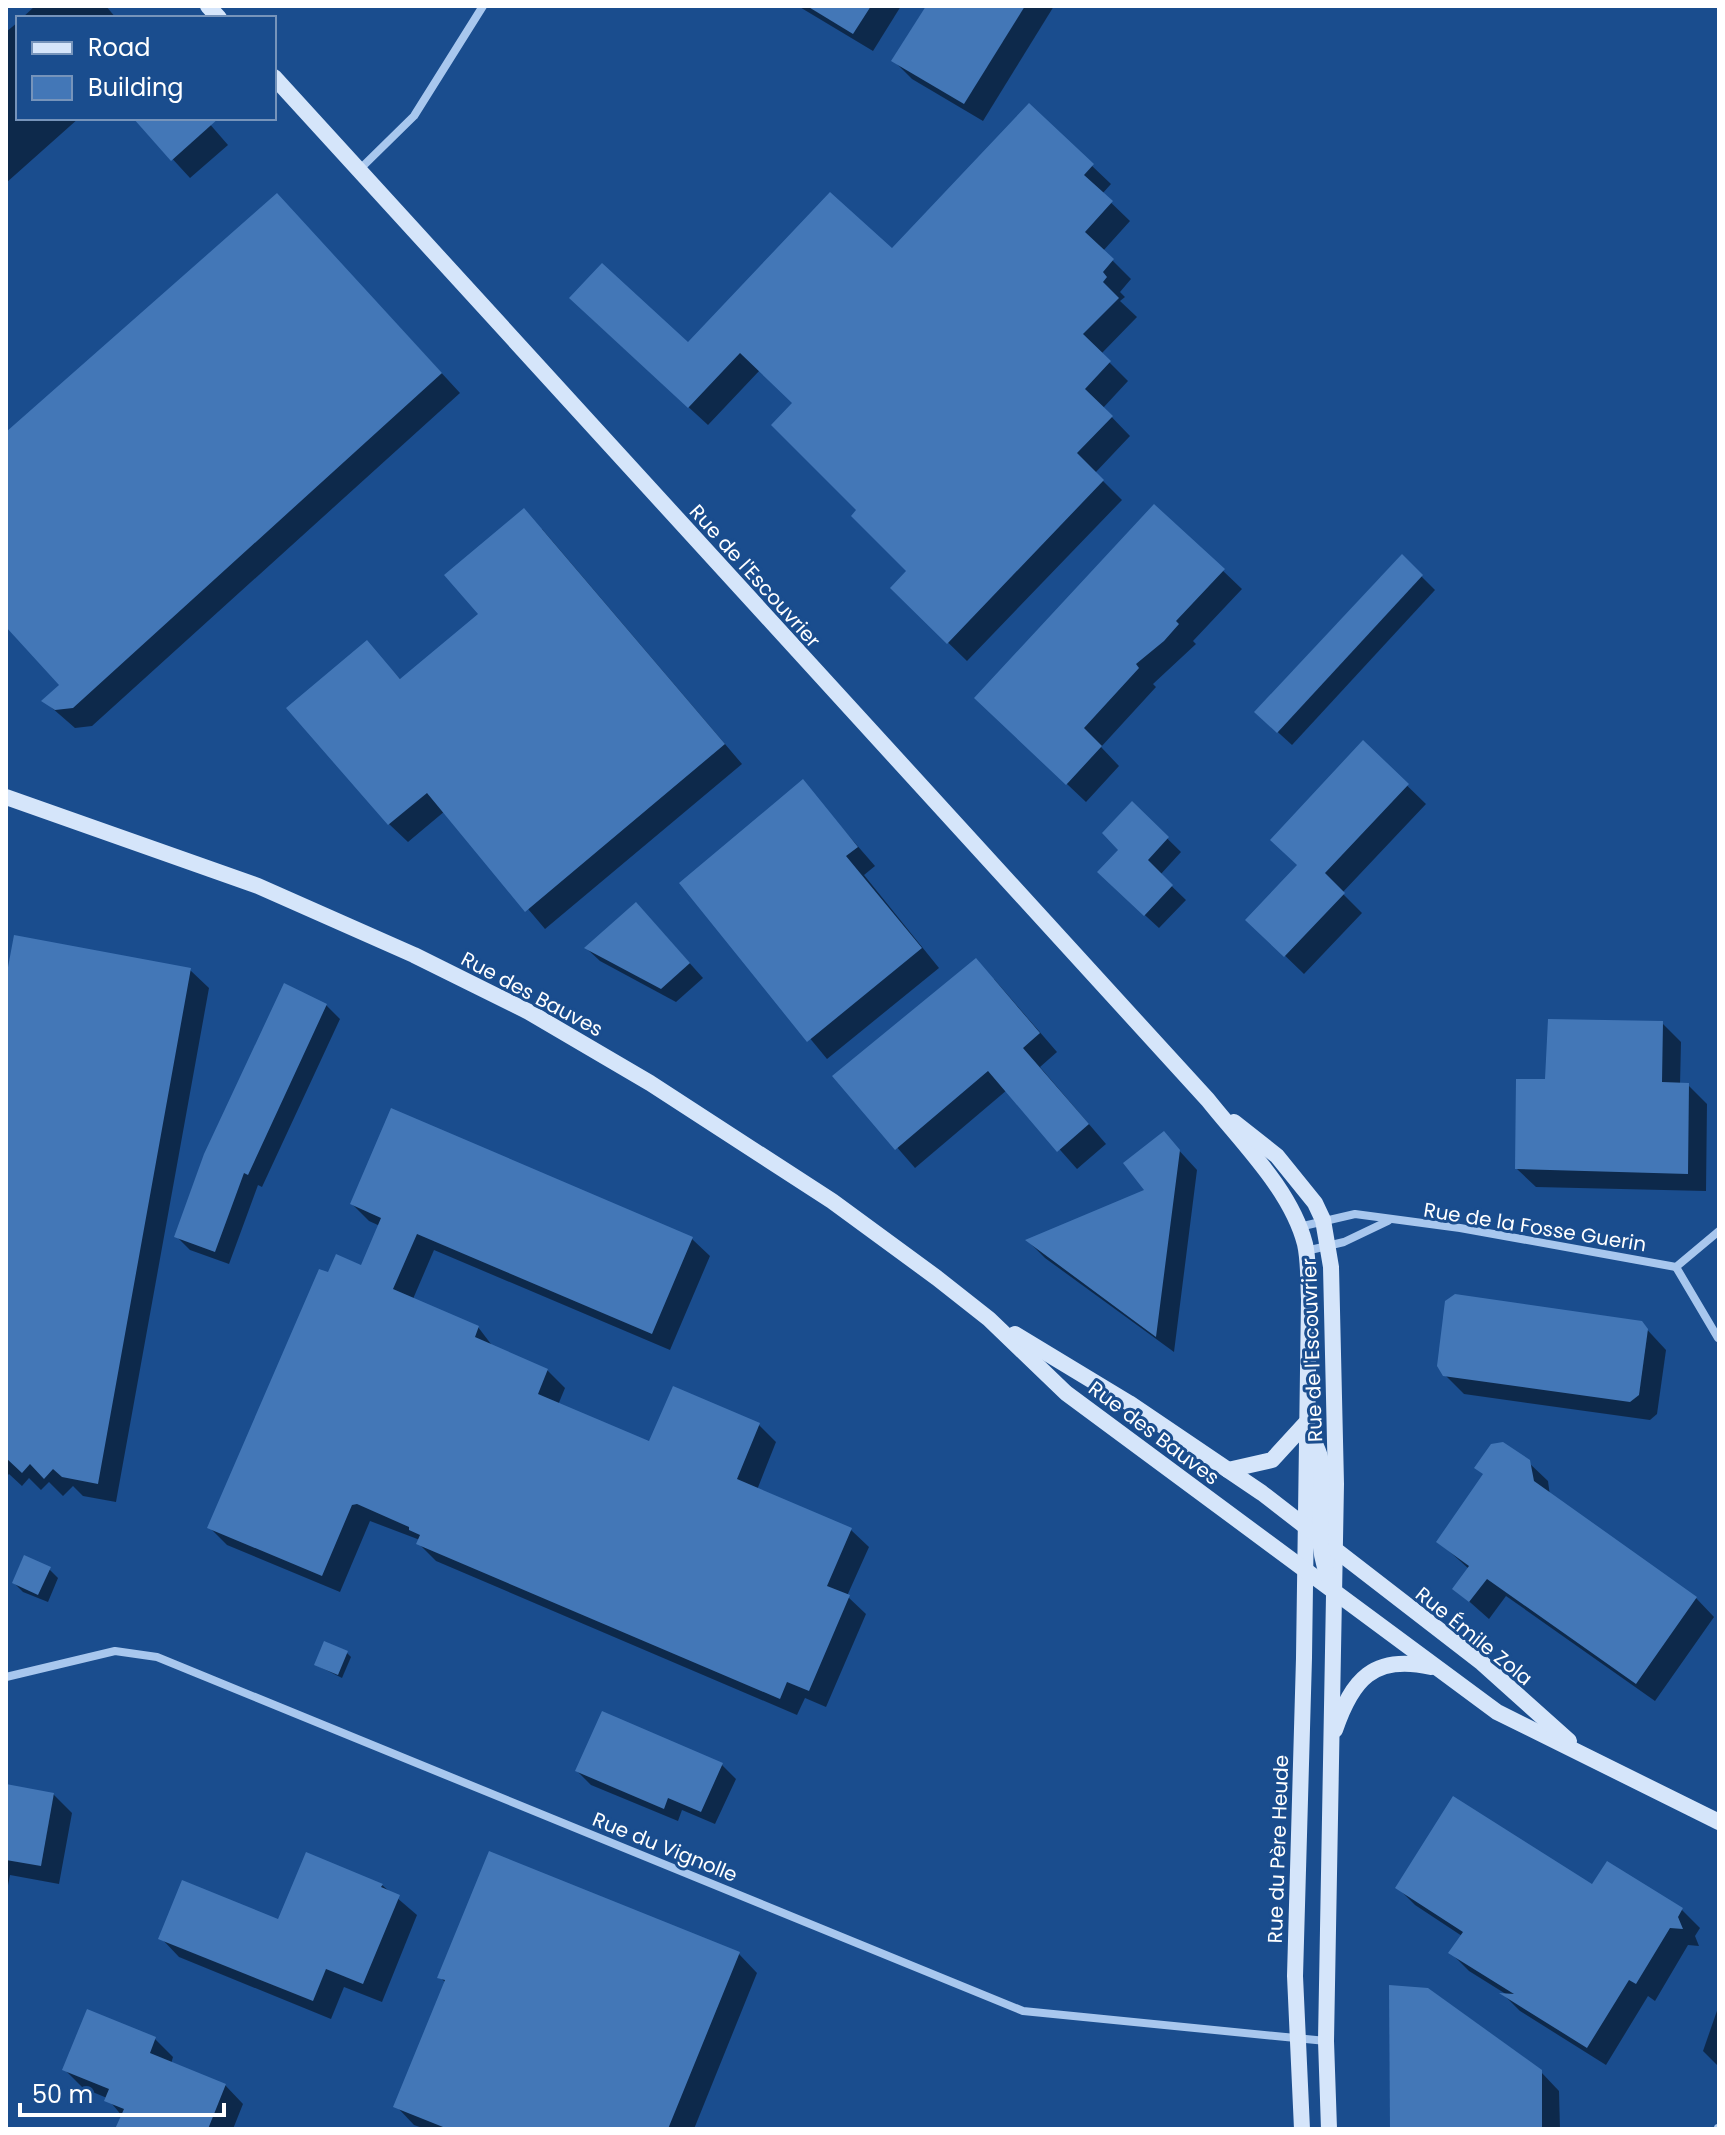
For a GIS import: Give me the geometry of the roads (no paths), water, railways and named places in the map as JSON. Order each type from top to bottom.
[{"type":"street","points":[[359,170],[414,116],[483,6]]},
{"type":"street","name":"Rue de l'Escouvrier","points":[[276,79],[1208,1100],[1267,1175],[1299,1227],[1306,1251],[1303,1570]]},
{"type":"street","name":"Rue des Bauves","points":[[6,797],[258,886],[414,955],[529,1012],[742,1141],[832,1201],[989,1319],[1116,1395],[1228,1470],[1319,1538]]},
{"type":"street","name":"Rue de l'Escouvrier","points":[[1208,1100],[1299,1179],[1323,1220],[1329,1246],[1335,1551],[1333,1589]]},
{"type":"street","name":"Rue de la Fosse Guerin","points":[[1299,1227],[1355,1214],[1389,1221],[1460,1228],[1676,1267]]},
{"type":"street","name":"Rue de la Fosse Guerin","points":[[1306,1251],[1329,1246],[1389,1221]]},
{"type":"street","points":[[1718,1338],[1676,1267],[1719,1231]]},
{"type":"street","name":"Rue des Bauves","points":[[989,1319],[1066,1393],[1303,1570],[1333,1589]]},
{"type":"street","points":[[1228,1470],[1272,1460],[1305,1422],[1320,1456],[1321,1559],[1333,1589],[1326,2041],[1329,2129]]},
{"type":"street","name":"Rue Émile Zola","points":[[1319,1538],[1482,1663],[1585,1754]]},
{"type":"street","name":"Rue du Père Heude","points":[[1302,2129],[1295,1976],[1304,1658],[1303,1570]]},
{"type":"street","name":"Rue Émile Zola","points":[[1333,1589],[1497,1712],[1719,1822]]},
{"type":"street","name":"Rue du Vignolle","points":[[6,1677],[115,1651],[157,1657],[1023,2011],[1326,2041]]},
{"type":"street","points":[[1330,1744],[1346,1696],[1368,1675],[1387,1665],[1403,1663],[1437,1668]]}]
